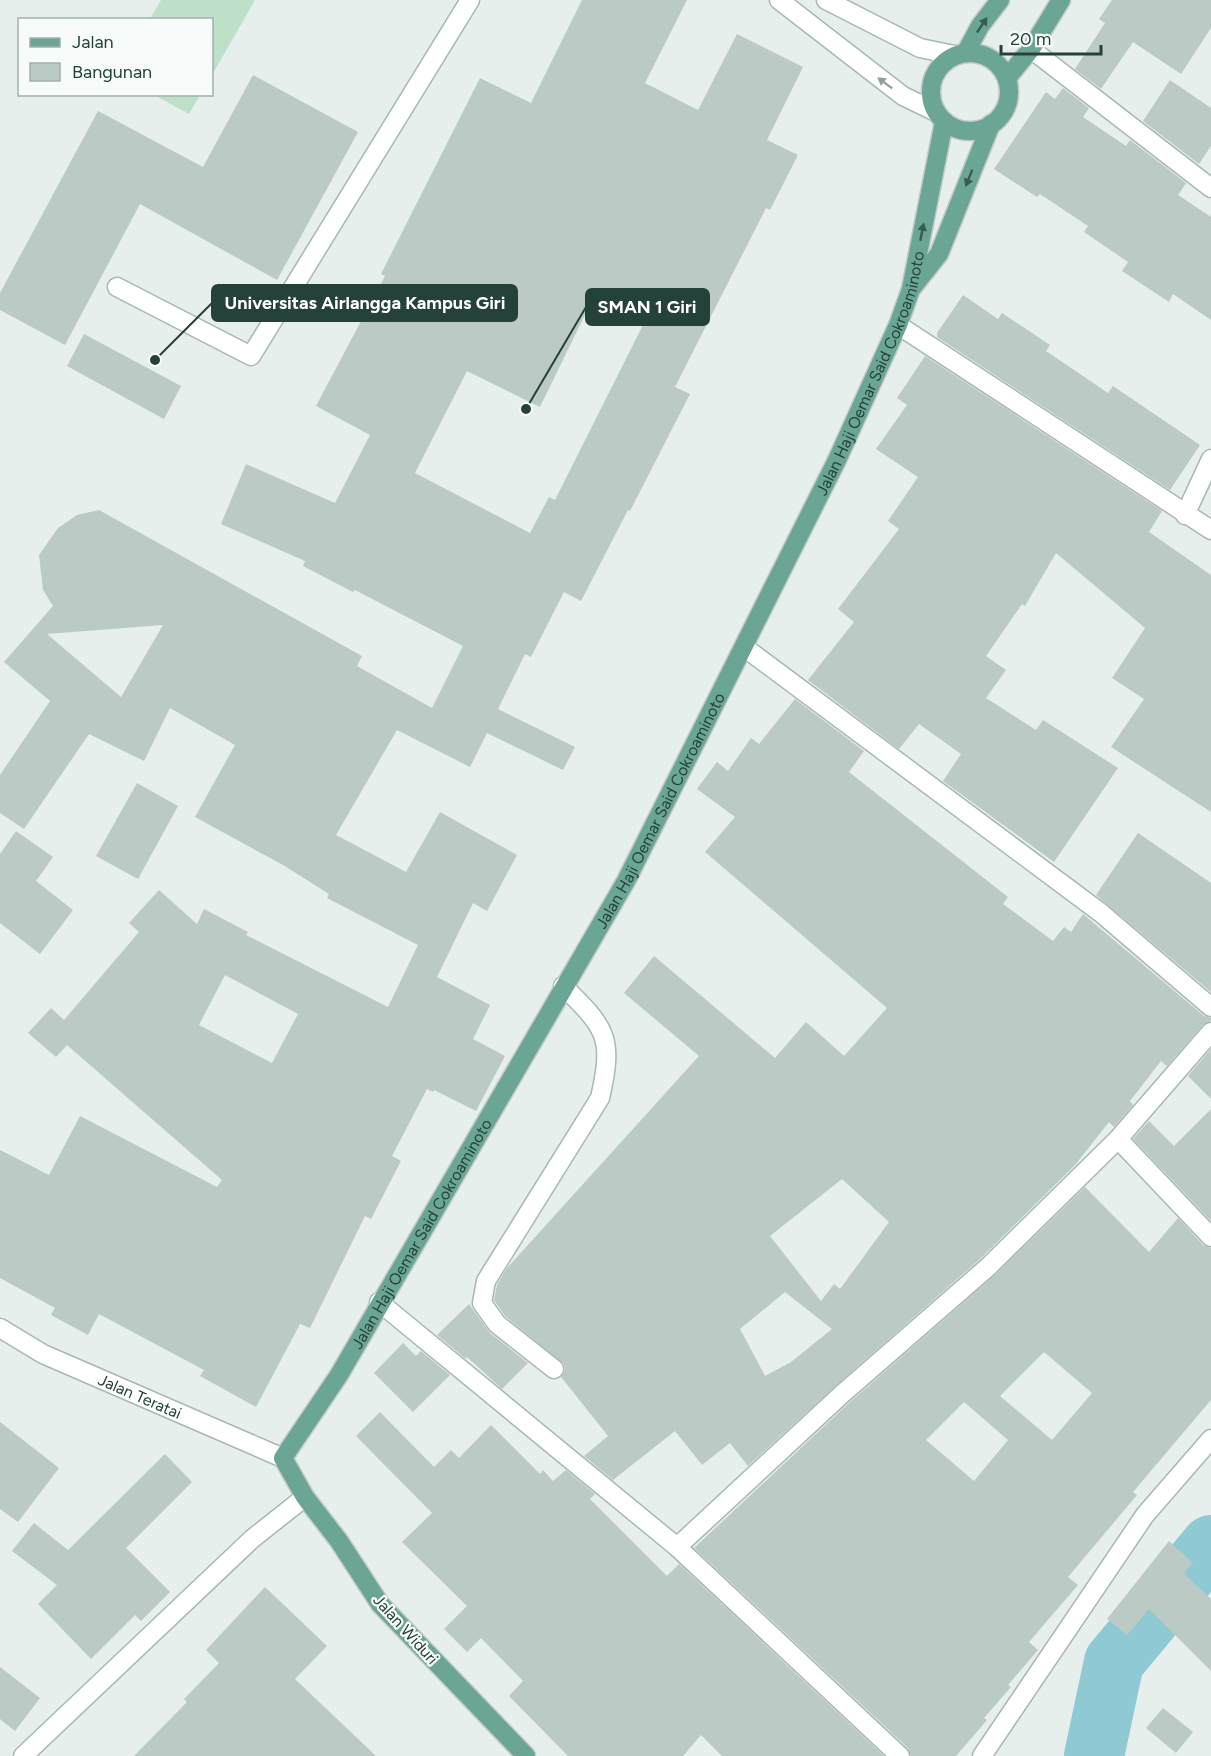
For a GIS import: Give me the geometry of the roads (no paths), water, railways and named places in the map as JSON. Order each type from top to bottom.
[{"type":"main road","points":[[960,54],[1000,0]]},
{"type":"main road","points":[[1007,78],[1030,49],[1061,0]]},
{"type":"main road","points":[[911,289],[939,254],[992,124],[1007,104],[1009,87],[1007,78],[999,65],[987,56],[960,54],[945,61],[932,80],[931,102],[940,117],[968,131],[980,130],[992,124]]},
{"type":"main road","name":"Jalan Haji Oemar Said Cokroaminoto","points":[[283,1458],[339,1375],[659,819],[837,460],[898,325],[911,289],[940,117]]},
{"type":"main road","name":"Jalan Widuri","points":[[283,1458],[305,1497],[339,1541],[380,1604],[526,1756]]},
{"type":"street","points":[[117,287],[250,356],[470,0]]},
{"type":"street","points":[[778,0],[903,96],[940,117]]},
{"type":"street","points":[[826,0],[920,48],[960,54]]},
{"type":"street","points":[[1030,49],[1211,188]]},
{"type":"street","points":[[898,325],[1211,530]]},
{"type":"street","points":[[1185,515],[1211,459]]},
{"type":"street","points":[[744,647],[1101,913],[1211,1007]]},
{"type":"street","points":[[554,1369],[497,1324],[482,1303],[486,1281],[600,1098],[608,1065],[604,1034],[594,1016],[563,987]]},
{"type":"street","points":[[677,1547],[841,1395],[988,1267],[1118,1139],[1211,1032]]},
{"type":"street","points":[[1118,1139],[1211,1237]]},
{"type":"street","points":[[379,1302],[677,1547],[900,1756]]},
{"type":"street","name":"Jalan Teratai","points":[[0,1328],[43,1353],[283,1458]]},
{"type":"street","points":[[982,1756],[1145,1515],[1211,1440]]},
{"type":"street","points":[[23,1756],[252,1539],[305,1497]]},
{"type":"waterway","points":[[1094,1756],[1114,1662],[1211,1545]]},
{"type":"place","name":"Universitas Airlangga Kampus Giri","points":[[155,360]]},
{"type":"place","name":"SMAN 1 Giri","points":[[526,409]]}]
